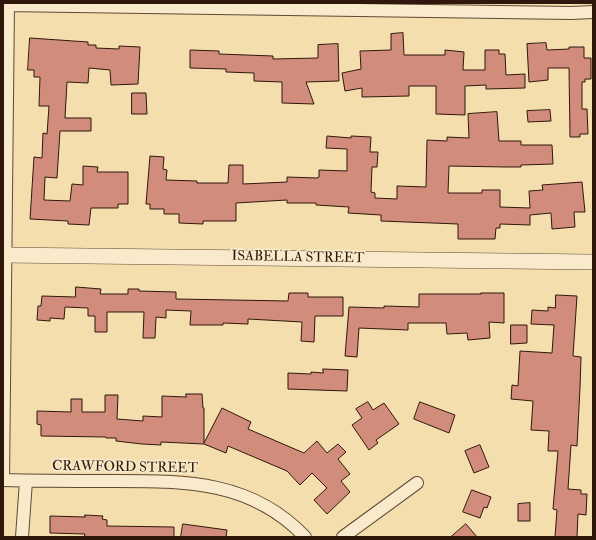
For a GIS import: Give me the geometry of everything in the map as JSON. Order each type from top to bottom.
[{"type":"street","points":[[3,480],[6,4],[571,13],[593,12]]},
{"type":"street","name":"ISABELLA STREET","points":[[4,255],[593,262]]},
{"type":"street","name":"CRAWFORD STREET","points":[[3,480],[169,481],[206,485],[224,489],[260,503],[285,519],[305,537]]},
{"type":"street","points":[[22,537],[26,481]]},
{"type":"street","points":[[343,537],[417,483]]},
{"type":"building","points":[[403,33],[404,55],[445,55],[445,50],[464,52],[463,70],[485,70],[485,50],[499,50],[499,54],[505,54],[506,75],[525,74],[525,88],[486,89],[486,85],[465,86],[465,115],[436,114],[436,86],[409,86],[409,96],[362,97],[362,88],[345,91],[342,73],[361,69],[360,51],[391,50],[391,34]]},
{"type":"building","points":[[30,38],[88,42],[88,45],[96,45],[96,48],[119,49],[119,46],[140,47],[138,84],[111,85],[110,70],[89,68],[88,83],[67,82],[65,118],[91,118],[91,131],[60,131],[57,178],[45,177],[44,200],[70,201],[72,184],[83,185],[83,166],[98,167],[97,172],[128,172],[128,204],[118,204],[118,208],[91,208],[89,225],[68,224],[68,221],[30,219],[34,157],[42,158],[43,133],[47,134],[49,106],[39,106],[40,77],[34,77],[34,70],[28,70]]},
{"type":"building","points":[[546,43],[547,50],[569,49],[569,47],[584,47],[584,58],[591,58],[591,79],[585,79],[585,82],[582,82],[582,109],[587,109],[588,134],[580,134],[580,137],[570,137],[569,68],[548,68],[548,80],[529,82],[527,44]]},
{"type":"building","points":[[338,44],[339,81],[306,82],[314,104],[282,103],[282,82],[254,81],[254,73],[226,72],[226,69],[190,68],[190,50],[219,51],[219,54],[273,56],[273,59],[318,58],[318,45]]},
{"type":"building","points":[[132,93],[146,93],[147,114],[132,114]]},
{"type":"building","points":[[550,110],[551,121],[528,122],[527,111]]},
{"type":"building","points":[[497,112],[499,141],[521,141],[521,145],[552,145],[553,164],[521,165],[521,167],[449,166],[448,193],[482,193],[482,190],[500,190],[500,207],[530,208],[529,191],[543,190],[542,185],[582,182],[585,212],[574,212],[575,227],[552,229],[551,213],[530,215],[530,225],[500,224],[500,228],[496,228],[495,239],[458,239],[458,224],[381,221],[381,215],[348,213],[349,207],[316,205],[316,203],[287,203],[287,200],[236,203],[236,221],[203,221],[203,224],[179,223],[179,214],[164,214],[164,209],[150,209],[150,204],[146,204],[150,156],[164,157],[163,169],[167,170],[166,180],[197,181],[197,183],[228,183],[229,165],[243,165],[243,184],[287,182],[287,177],[317,178],[319,177],[319,170],[347,171],[347,149],[326,148],[327,136],[351,138],[351,136],[371,137],[370,152],[378,152],[377,167],[372,167],[371,192],[375,193],[375,198],[397,199],[397,186],[426,187],[427,140],[447,141],[447,137],[469,138],[468,114]]},
{"type":"building","points":[[76,287],[101,289],[100,294],[128,294],[128,289],[139,289],[139,291],[176,292],[176,299],[288,301],[289,293],[308,293],[308,297],[343,297],[343,316],[315,316],[314,342],[301,341],[302,322],[248,319],[248,324],[223,323],[223,325],[190,325],[191,311],[166,310],[166,318],[156,317],[155,338],[143,338],[144,312],[107,312],[107,332],[95,332],[95,316],[88,316],[88,308],[65,307],[64,319],[50,318],[50,321],[37,320],[38,306],[41,306],[42,296],[75,297]]},
{"type":"building","points":[[504,293],[504,323],[489,322],[490,338],[468,340],[467,333],[447,334],[446,323],[408,323],[408,330],[359,328],[357,357],[345,356],[349,307],[419,307],[419,294]]},
{"type":"building","points":[[556,295],[577,296],[573,356],[581,357],[580,388],[577,446],[571,445],[568,489],[581,490],[581,494],[587,494],[586,515],[578,514],[577,537],[555,537],[557,510],[553,509],[558,451],[548,451],[549,431],[531,430],[533,401],[511,399],[512,385],[518,386],[520,351],[552,353],[554,325],[531,324],[532,310],[548,311],[548,307],[555,308]]},
{"type":"building","points":[[511,325],[527,325],[527,343],[511,344]]},
{"type":"building","points":[[323,369],[348,370],[347,391],[288,389],[288,373],[323,373]]},
{"type":"building","points":[[186,394],[202,394],[204,408],[204,443],[222,408],[251,422],[248,429],[304,453],[317,441],[327,453],[338,444],[346,452],[338,459],[350,474],[341,481],[350,492],[327,514],[314,500],[327,488],[312,473],[300,485],[287,471],[228,446],[226,453],[204,444],[161,442],[161,445],[116,441],[116,438],[106,437],[41,436],[41,425],[37,424],[37,411],[71,412],[71,399],[82,399],[82,412],[105,412],[105,395],[118,395],[117,419],[143,421],[143,416],[162,417],[162,396],[186,397]]},
{"type":"building","points":[[368,402],[373,410],[384,403],[399,424],[376,440],[378,443],[369,450],[352,425],[362,418],[356,409]]},
{"type":"building","points":[[420,402],[455,415],[449,433],[414,419]]},
{"type":"building","points":[[480,445],[489,467],[474,473],[465,451]]},
{"type":"building","points":[[472,490],[491,497],[487,508],[484,507],[480,518],[463,512]]},
{"type":"building","points":[[530,503],[530,521],[518,521],[518,504]]},
{"type":"building","points":[[85,515],[103,516],[102,519],[107,520],[107,526],[174,527],[174,537],[84,537],[85,534],[50,533],[50,516],[85,517]]},
{"type":"building","points":[[183,524],[227,530],[226,537],[181,537]]},
{"type":"building","points":[[466,524],[477,537],[451,537]]}]
